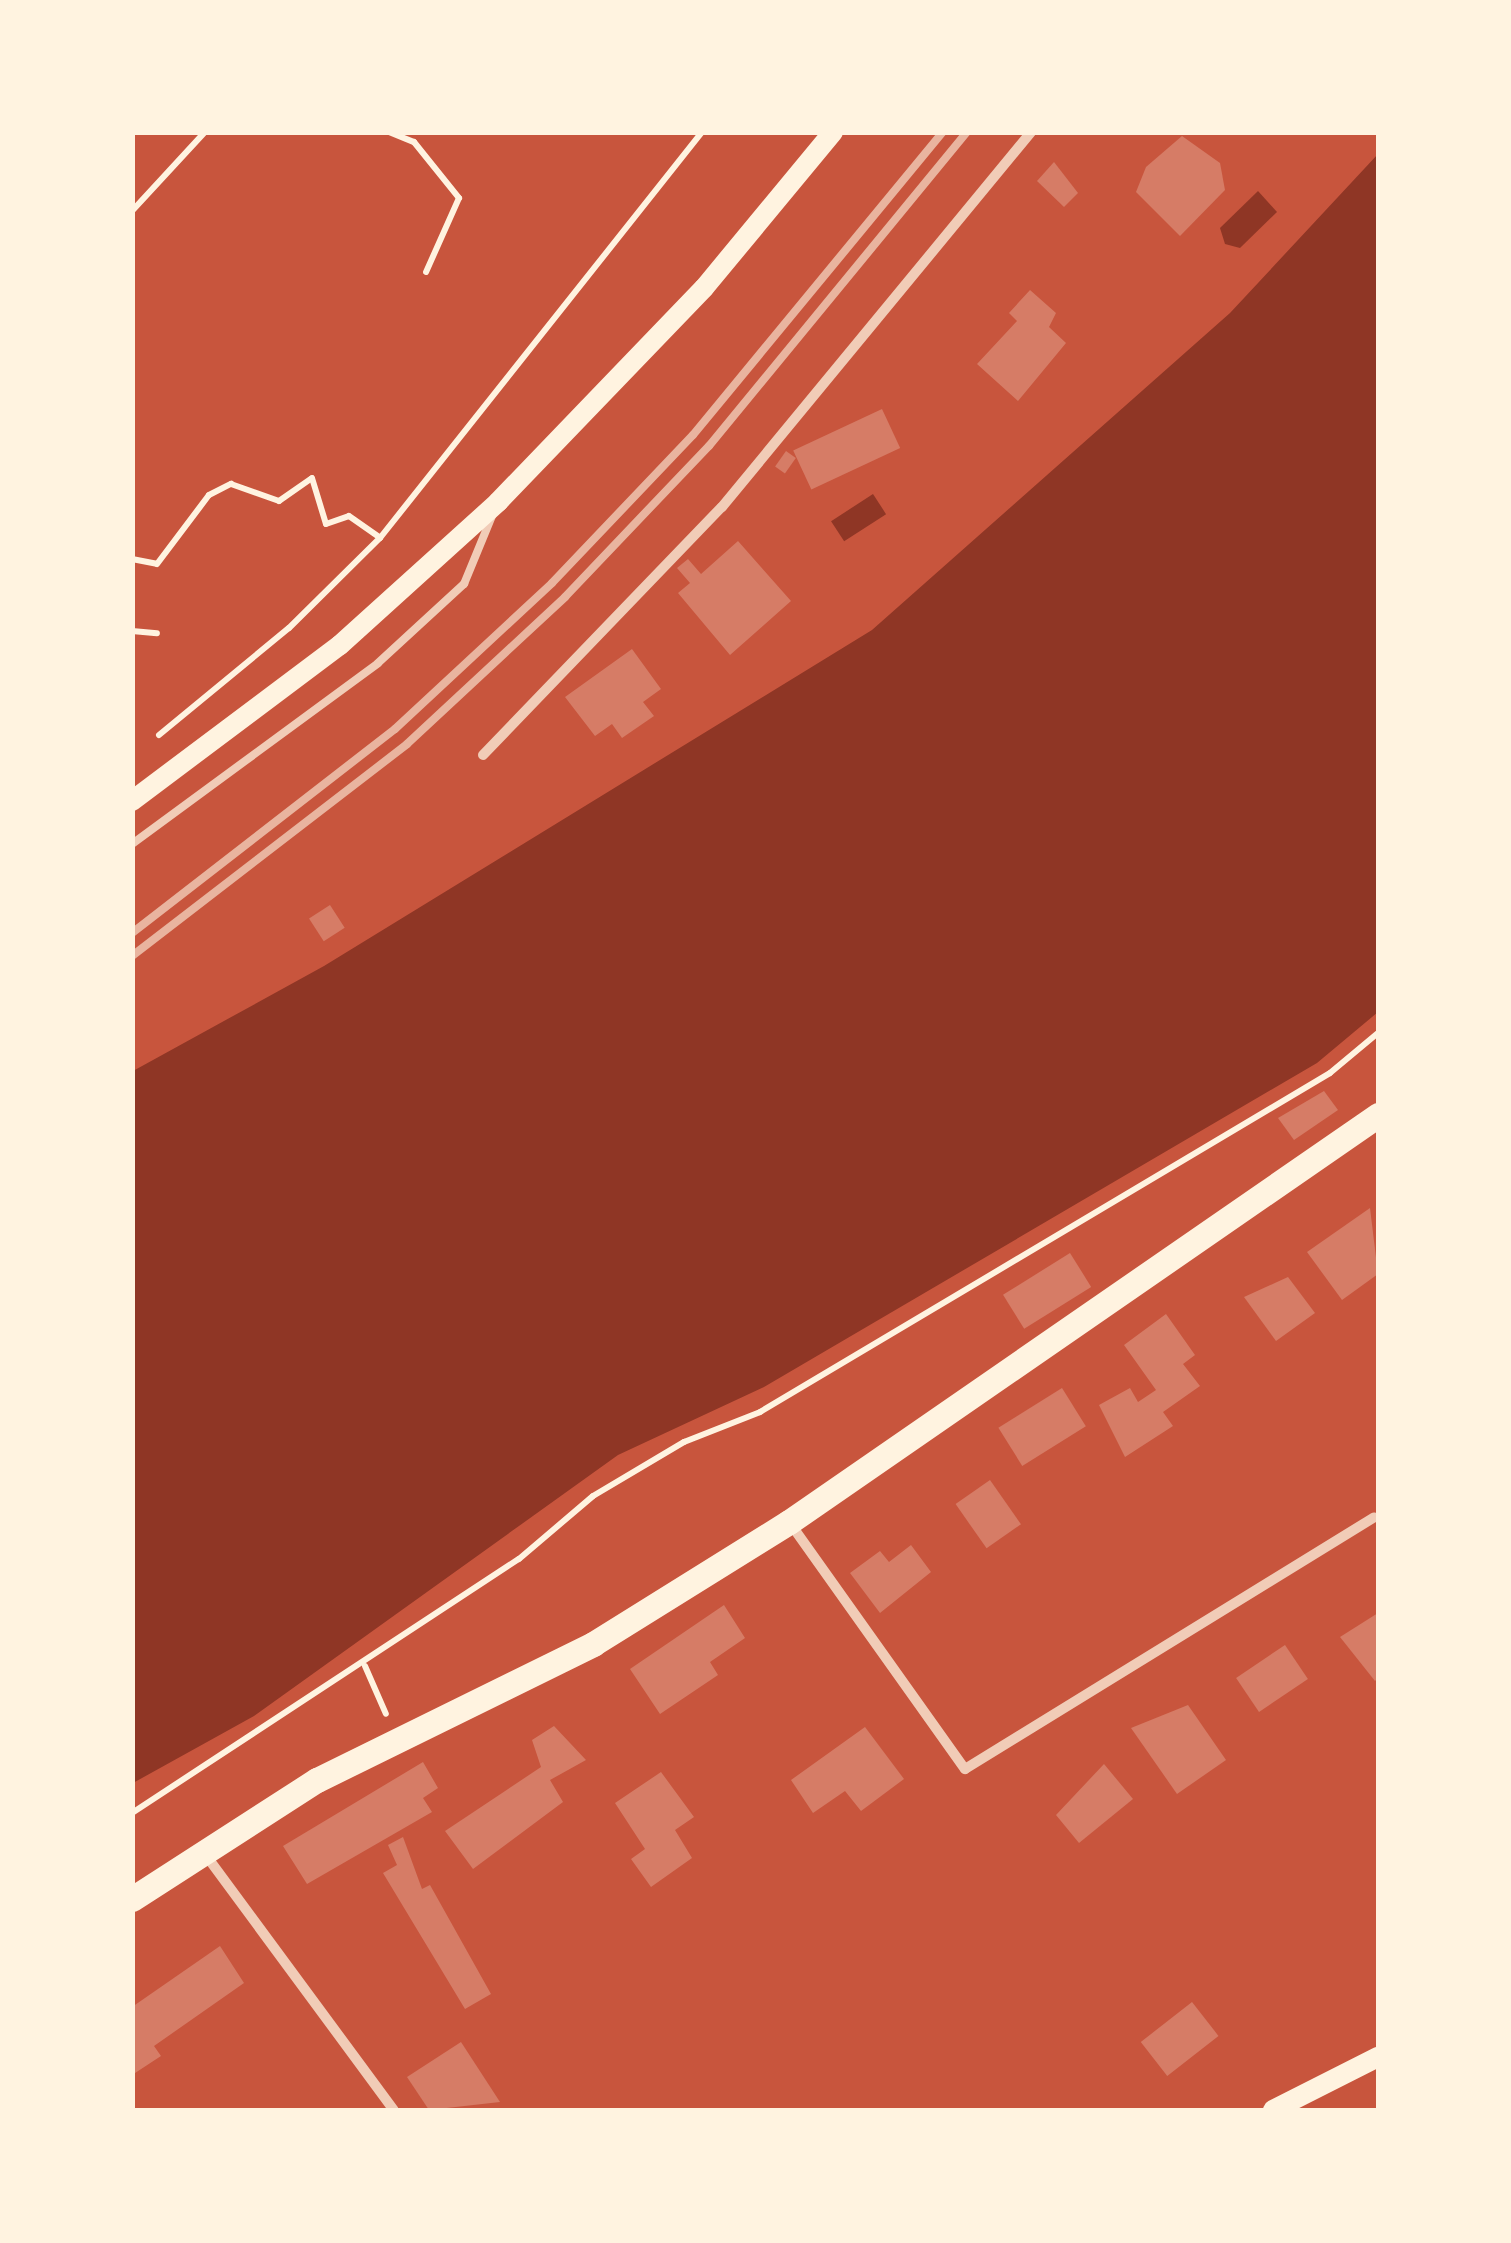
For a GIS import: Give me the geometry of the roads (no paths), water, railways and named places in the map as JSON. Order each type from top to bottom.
[{"type":"main road","points":[[132,801],[340,645],[498,502],[704,288],[833,132]]},
{"type":"main road","points":[[132,1900],[397,1738],[593,1644],[789,1522],[1378,1114]]},
{"type":"main road","points":[[1273,2110],[1378,2057]]},
{"type":"street","points":[[483,755],[722,507],[1030,132]]},
{"type":"street","points":[[789,1522],[965,1769],[1374,1517]]},
{"type":"street","points":[[205,1853],[394,2110]]},
{"type":"lane","points":[[132,844],[300,727],[464,584],[498,502]]},
{"type":"railway","points":[[132,933],[395,729],[552,583],[693,435],[943,132]]},
{"type":"railway","points":[[132,956],[407,744],[565,597],[709,446],[967,132]]}]
